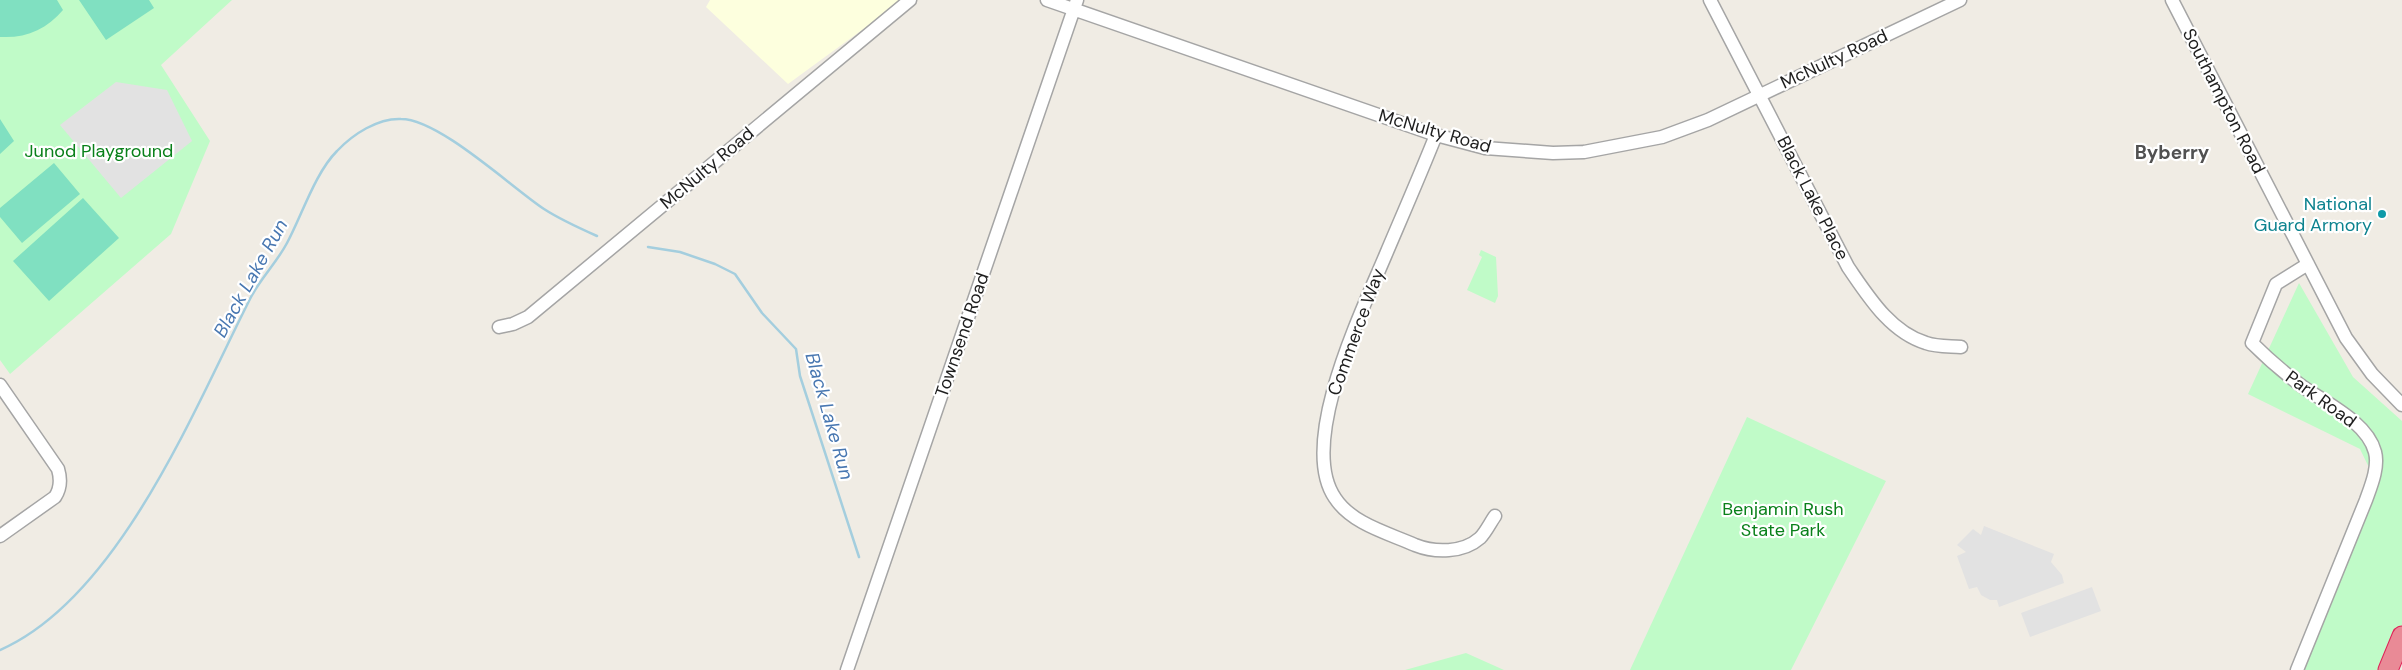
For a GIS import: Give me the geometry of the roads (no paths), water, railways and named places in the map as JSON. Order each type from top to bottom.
[{"type":"highway","points":[[2388,670],[2402,636]]},
{"type":"street","name":"McNulty Road","points":[[500,327],[513,324],[528,317],[910,0]]},
{"type":"street","name":"McNulty Road","points":[[1047,0],[1075,5],[1436,135],[1485,148],[1553,153],[1584,152],[1662,137],[1708,120],[1759,94],[1960,0]]},
{"type":"street","name":"Black Lake Place","points":[[1710,0],[1848,267],[1871,301],[1898,328],[1916,339],[1928,344],[1961,347]]},
{"type":"street","name":"Southampton Road","points":[[2172,0],[2354,350],[2382,386],[2402,405]]},
{"type":"street","name":"Townsend Road","points":[[847,670],[1075,5]]},
{"type":"street","name":"Commerce Way","points":[[1436,135],[1348,343],[1330,404],[1323,450],[1326,479],[1334,497],[1350,516],[1418,546],[1446,551],[1469,546],[1481,537],[1495,516]]},
{"type":"street","name":"Park Road","points":[[2297,670],[2366,500],[2375,473],[2376,453],[2370,438],[2360,426],[2300,384],[2252,343],[2276,284],[2308,264]]},
{"type":"street","points":[[0,385],[58,469],[60,477],[59,491],[55,497],[0,536]]},
{"type":"waterway","name":"Black Lake Run","points":[[0,650],[43,624],[82,588],[117,544],[149,495],[178,443],[251,297],[287,243],[322,171],[337,151],[358,133],[375,124],[392,119],[417,122],[435,130],[454,142],[544,209],[597,236]]},
{"type":"waterway","name":"Black Lake Run","points":[[648,247],[680,252],[715,264],[735,274],[762,313],[796,349],[800,376],[859,557]]},
{"type":"place","name":"National Guard Armory","points":[[2382,214]]},
{"type":"district","name":"Byberry","points":[[2172,152]]},
{"type":"park label","name":"Junod Playground","points":[[99,151]]},
{"type":"park label","name":"Benjamin Rush State Park","points":[[1783,519]]}]
